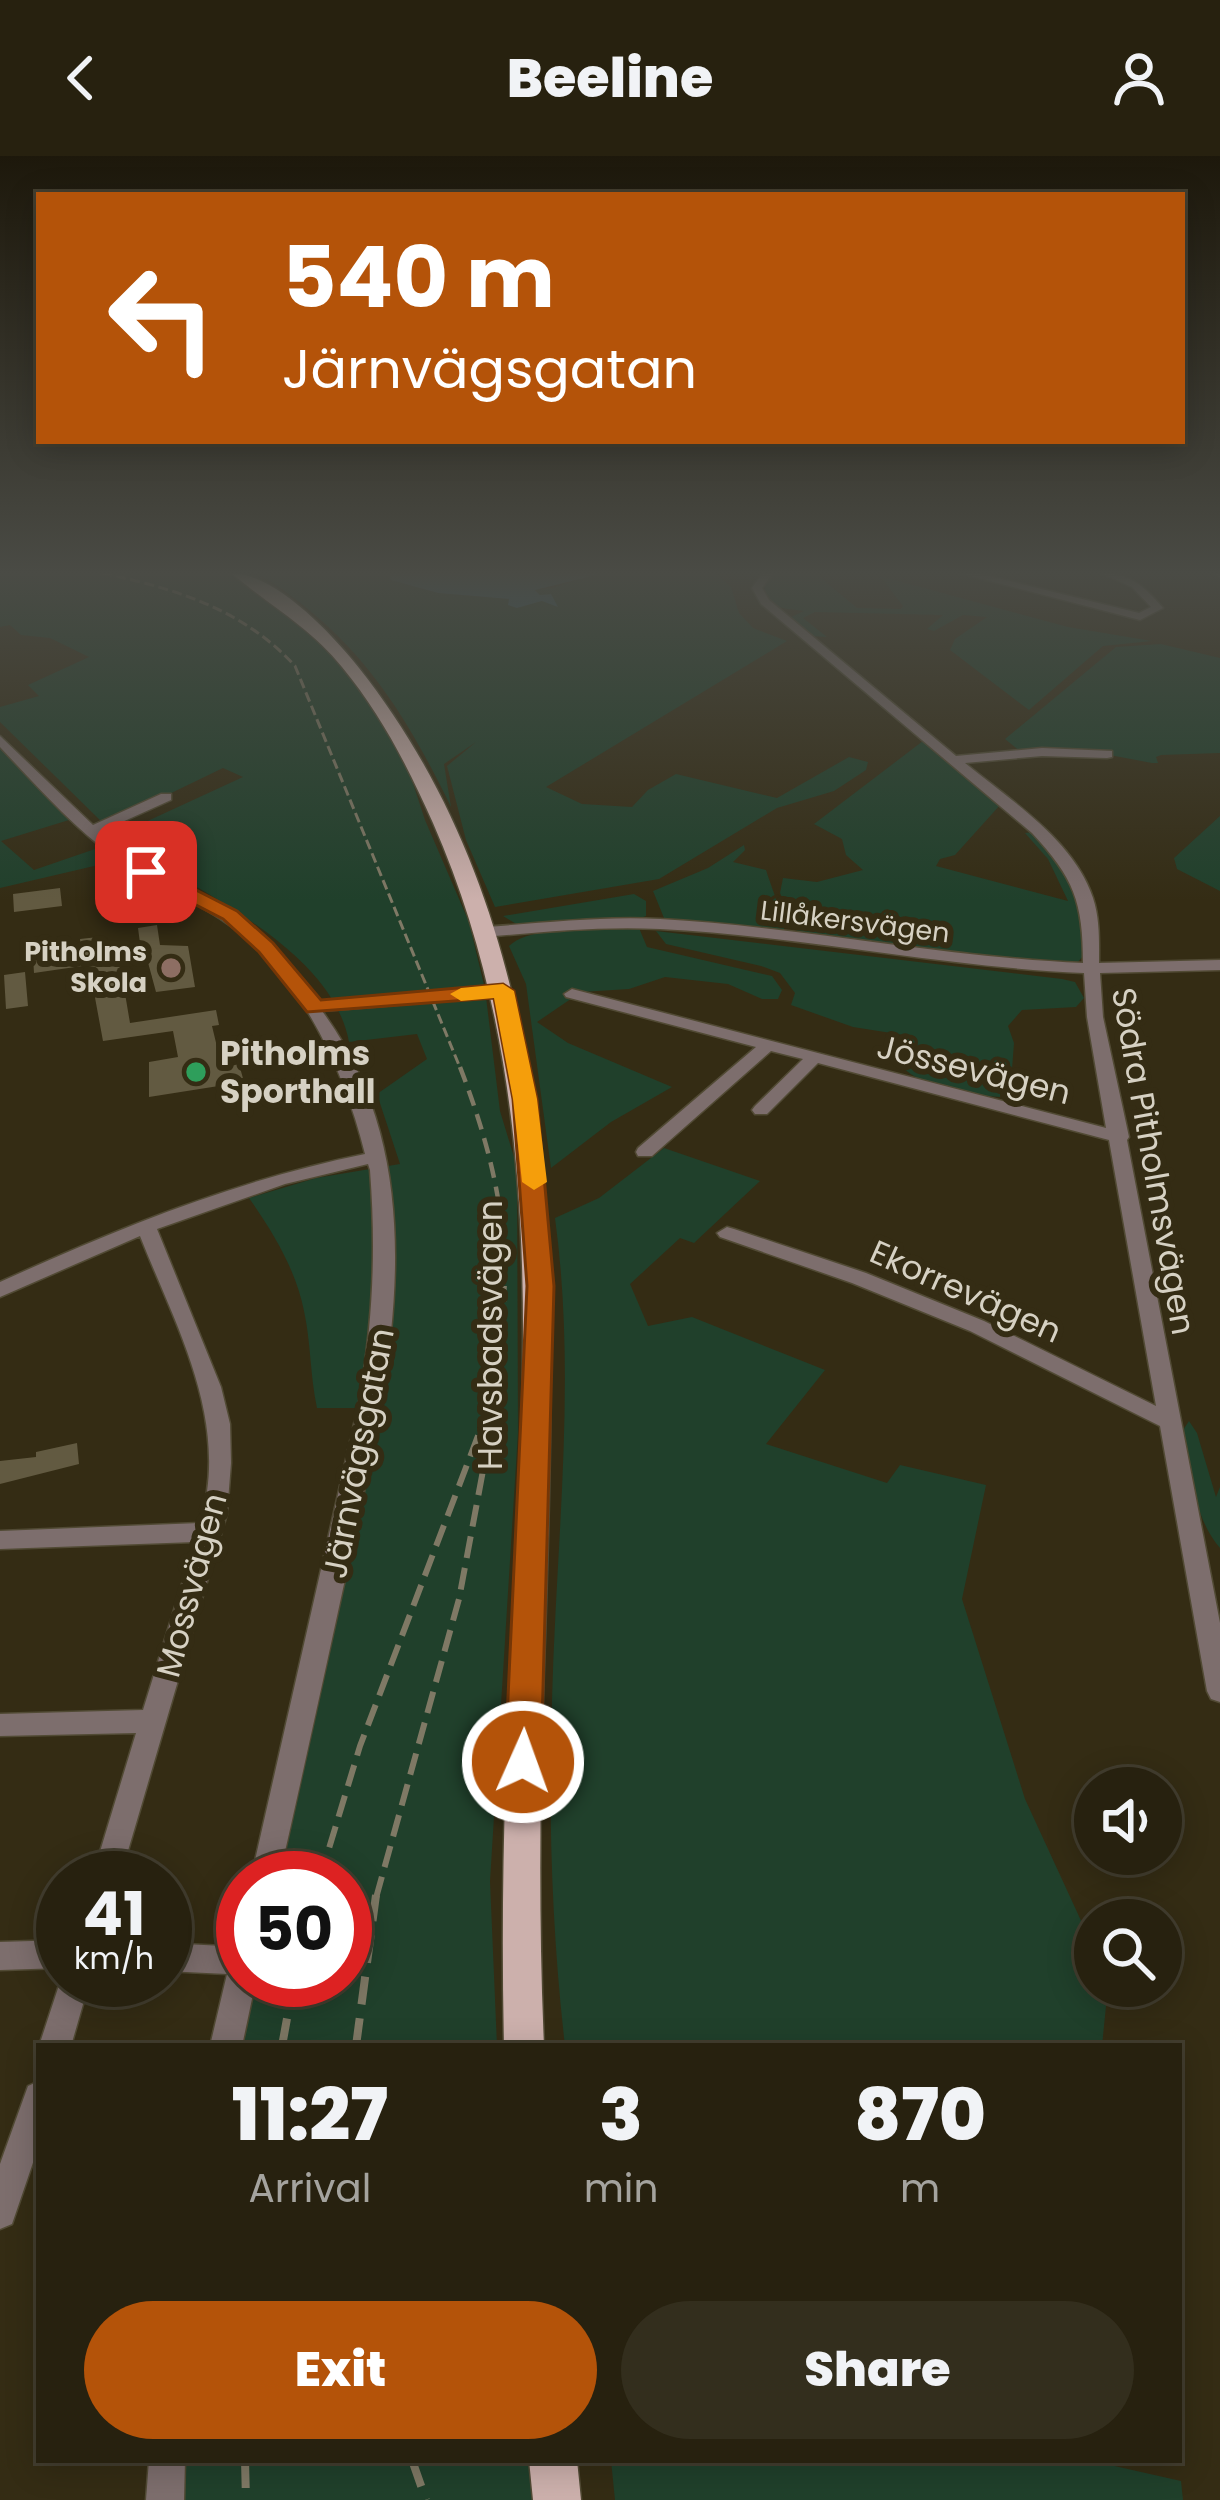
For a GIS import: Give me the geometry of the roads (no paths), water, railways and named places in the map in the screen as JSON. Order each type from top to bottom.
[{"type":"main road","name":"Havsbadsvägen","points":[[361,682],[387,716],[446,830],[503,991],[525,1099],[541,1286],[521,1799],[524,2043]]},
{"type":"main road","points":[[553,2463],[557,2500]]},
{"type":"street","name":"Södra Pitholmsvägen","points":[[861,682],[1037,830],[1074,868],[1093,915],[1090,970],[1220,1691]]},
{"type":"street","name":"Järnvägsgatan","points":[[0,740],[137,867],[230,915],[266,948],[315,1007],[354,1082],[376,1157],[387,1263],[380,1364],[272,1851]]},
{"type":"street","points":[[953,760],[1042,752],[1107,754]]},
{"type":"street","points":[[93,830],[166,797]]},
{"type":"street","name":"Lillåkersvägen","points":[[485,932],[598,922],[662,924],[1090,970],[1220,965]]},
{"type":"street","points":[[315,1007],[503,991]]},
{"type":"street","name":"Jössevägen","points":[[572,994],[1120,1137]]},
{"type":"street","points":[[645,1152],[767,1046]]},
{"type":"street","points":[[761,1110],[814,1058]]},
{"type":"street","points":[[0,1290],[146,1226],[293,1175],[376,1157]]},
{"type":"street","name":"Mossvägen","points":[[114,1851],[209,1532],[220,1460],[217,1413],[203,1367],[146,1226]]},
{"type":"street","name":"Ekorrevägen","points":[[727,1233],[859,1278],[977,1327],[1172,1423]]},
{"type":"street","points":[[0,1540],[209,1532]]},
{"type":"street","points":[[0,1725],[154,1721]]},
{"type":"street","points":[[0,1956],[36,1955]]},
{"type":"street","points":[[56,2043],[67,2007]]},
{"type":"street","points":[[227,2043],[235,2007]]},
{"type":"street","points":[[0,2212],[36,2106]]},
{"type":"street","points":[[165,2500],[167,2463]]},
{"type":"railway","points":[[302,682],[461,1070]]},
{"type":"railway","points":[[460,1067],[490,1160],[504,1247],[501,1335],[480,1430]]},
{"type":"railway","points":[[328,1851],[360,1746],[480,1430]]},
{"type":"railway","points":[[376,1898],[459,1599],[487,1449]]},
{"type":"railway","points":[[356,2043],[376,1895]]},
{"type":"railway","points":[[283,2043],[289,2007]]},
{"type":"railway","points":[[245,2463],[246,2500]]},
{"type":"railway","points":[[413,2463],[426,2500]]},
{"type":"place","name":"Pitholms Skola","points":[[171,968]]},
{"type":"place","name":"Pitholms Sporthall","points":[[196,1072]]}]
